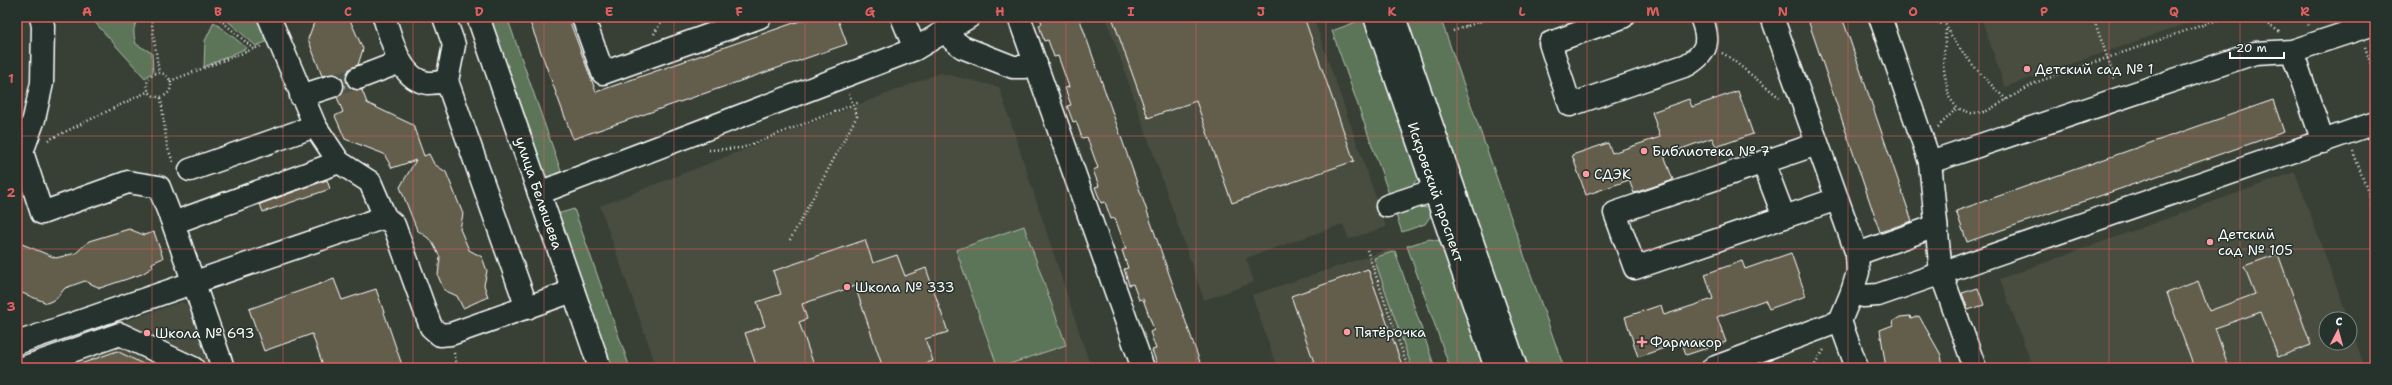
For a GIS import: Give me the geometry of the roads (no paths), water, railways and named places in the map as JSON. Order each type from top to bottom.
[{"type":"street","points":[[41,17],[43,26],[42,83],[34,119],[22,152],[24,186],[42,213],[128,182],[158,187],[173,223],[223,368]]},
{"type":"street","points":[[269,17],[315,126],[339,162],[370,182],[385,217],[394,225],[431,327],[440,334],[451,334],[573,291]]},
{"type":"street","points":[[384,17],[400,62],[412,76],[427,83],[447,81]]},
{"type":"street","points":[[444,17],[454,45],[447,81],[527,308]]},
{"type":"street","name":"улица Белышева","points":[[478,17],[600,368]]},
{"type":"street","points":[[583,17],[603,73],[723,24],[760,17]]},
{"type":"street","points":[[902,17],[915,49]]},
{"type":"street","points":[[539,193],[915,49],[969,17]]},
{"type":"street","points":[[1019,17],[1143,368]]},
{"type":"street","name":"Искровский проспект","points":[[1375,17],[1435,190],[1455,220],[1516,368]]},
{"type":"street","name":"Искровский проспект","points":[[1394,17],[1455,220],[1496,368]]},
{"type":"street","points":[[1622,17],[1550,43],[1570,105],[1687,65],[1699,57],[1705,46],[1707,33],[1701,17]]},
{"type":"street","points":[[1772,17],[1857,254],[1858,272],[1852,292],[1840,321],[1856,368]]},
{"type":"street","points":[[1880,17],[1930,162],[1941,273],[1975,368]]},
{"type":"street","points":[[1930,162],[2255,53],[2292,51],[2363,28]]},
{"type":"street","points":[[947,30],[953,40],[962,47],[1006,64],[1025,67],[1036,64]]},
{"type":"street","points":[[2292,51],[2323,142]]},
{"type":"street","points":[[358,78],[400,62]]},
{"type":"street","points":[[302,96],[332,86]]},
{"type":"street","points":[[1852,292],[1863,296],[1878,296],[2375,123]]},
{"type":"street","points":[[190,170],[315,126]]},
{"type":"street","points":[[1817,144],[1615,213],[1635,268],[1837,199]]},
{"type":"street","points":[[173,223],[339,162]]},
{"type":"street","points":[[1764,162],[1784,217]]},
{"type":"street","points":[[1387,206],[1435,190]]},
{"type":"street","points":[[17,342],[385,217]]},
{"type":"street","points":[[1857,254],[1936,226]]},
{"type":"street","points":[[1713,368],[1840,321]]},
{"type":"street","points":[[23,368],[120,334],[193,368]]},
{"type":"tunnel","points":[[332,86],[358,78]]},
{"type":"place","name":"Детский сад № 1","points":[[2027,69]]},
{"type":"place","name":"Библиотека № 7","points":[[1644,151]]},
{"type":"place","name":"СДЭК","points":[[1586,174]]},
{"type":"place","name":"Детский сад № 105","points":[[2210,242]]},
{"type":"place","name":"Школа № 333","points":[[847,287]]},
{"type":"place","name":"Пятёрочка","points":[[1347,332]]},
{"type":"place","name":"Школа № 693","points":[[147,333]]},
{"type":"place","name":"Фармакор","points":[[1642,342]]}]
